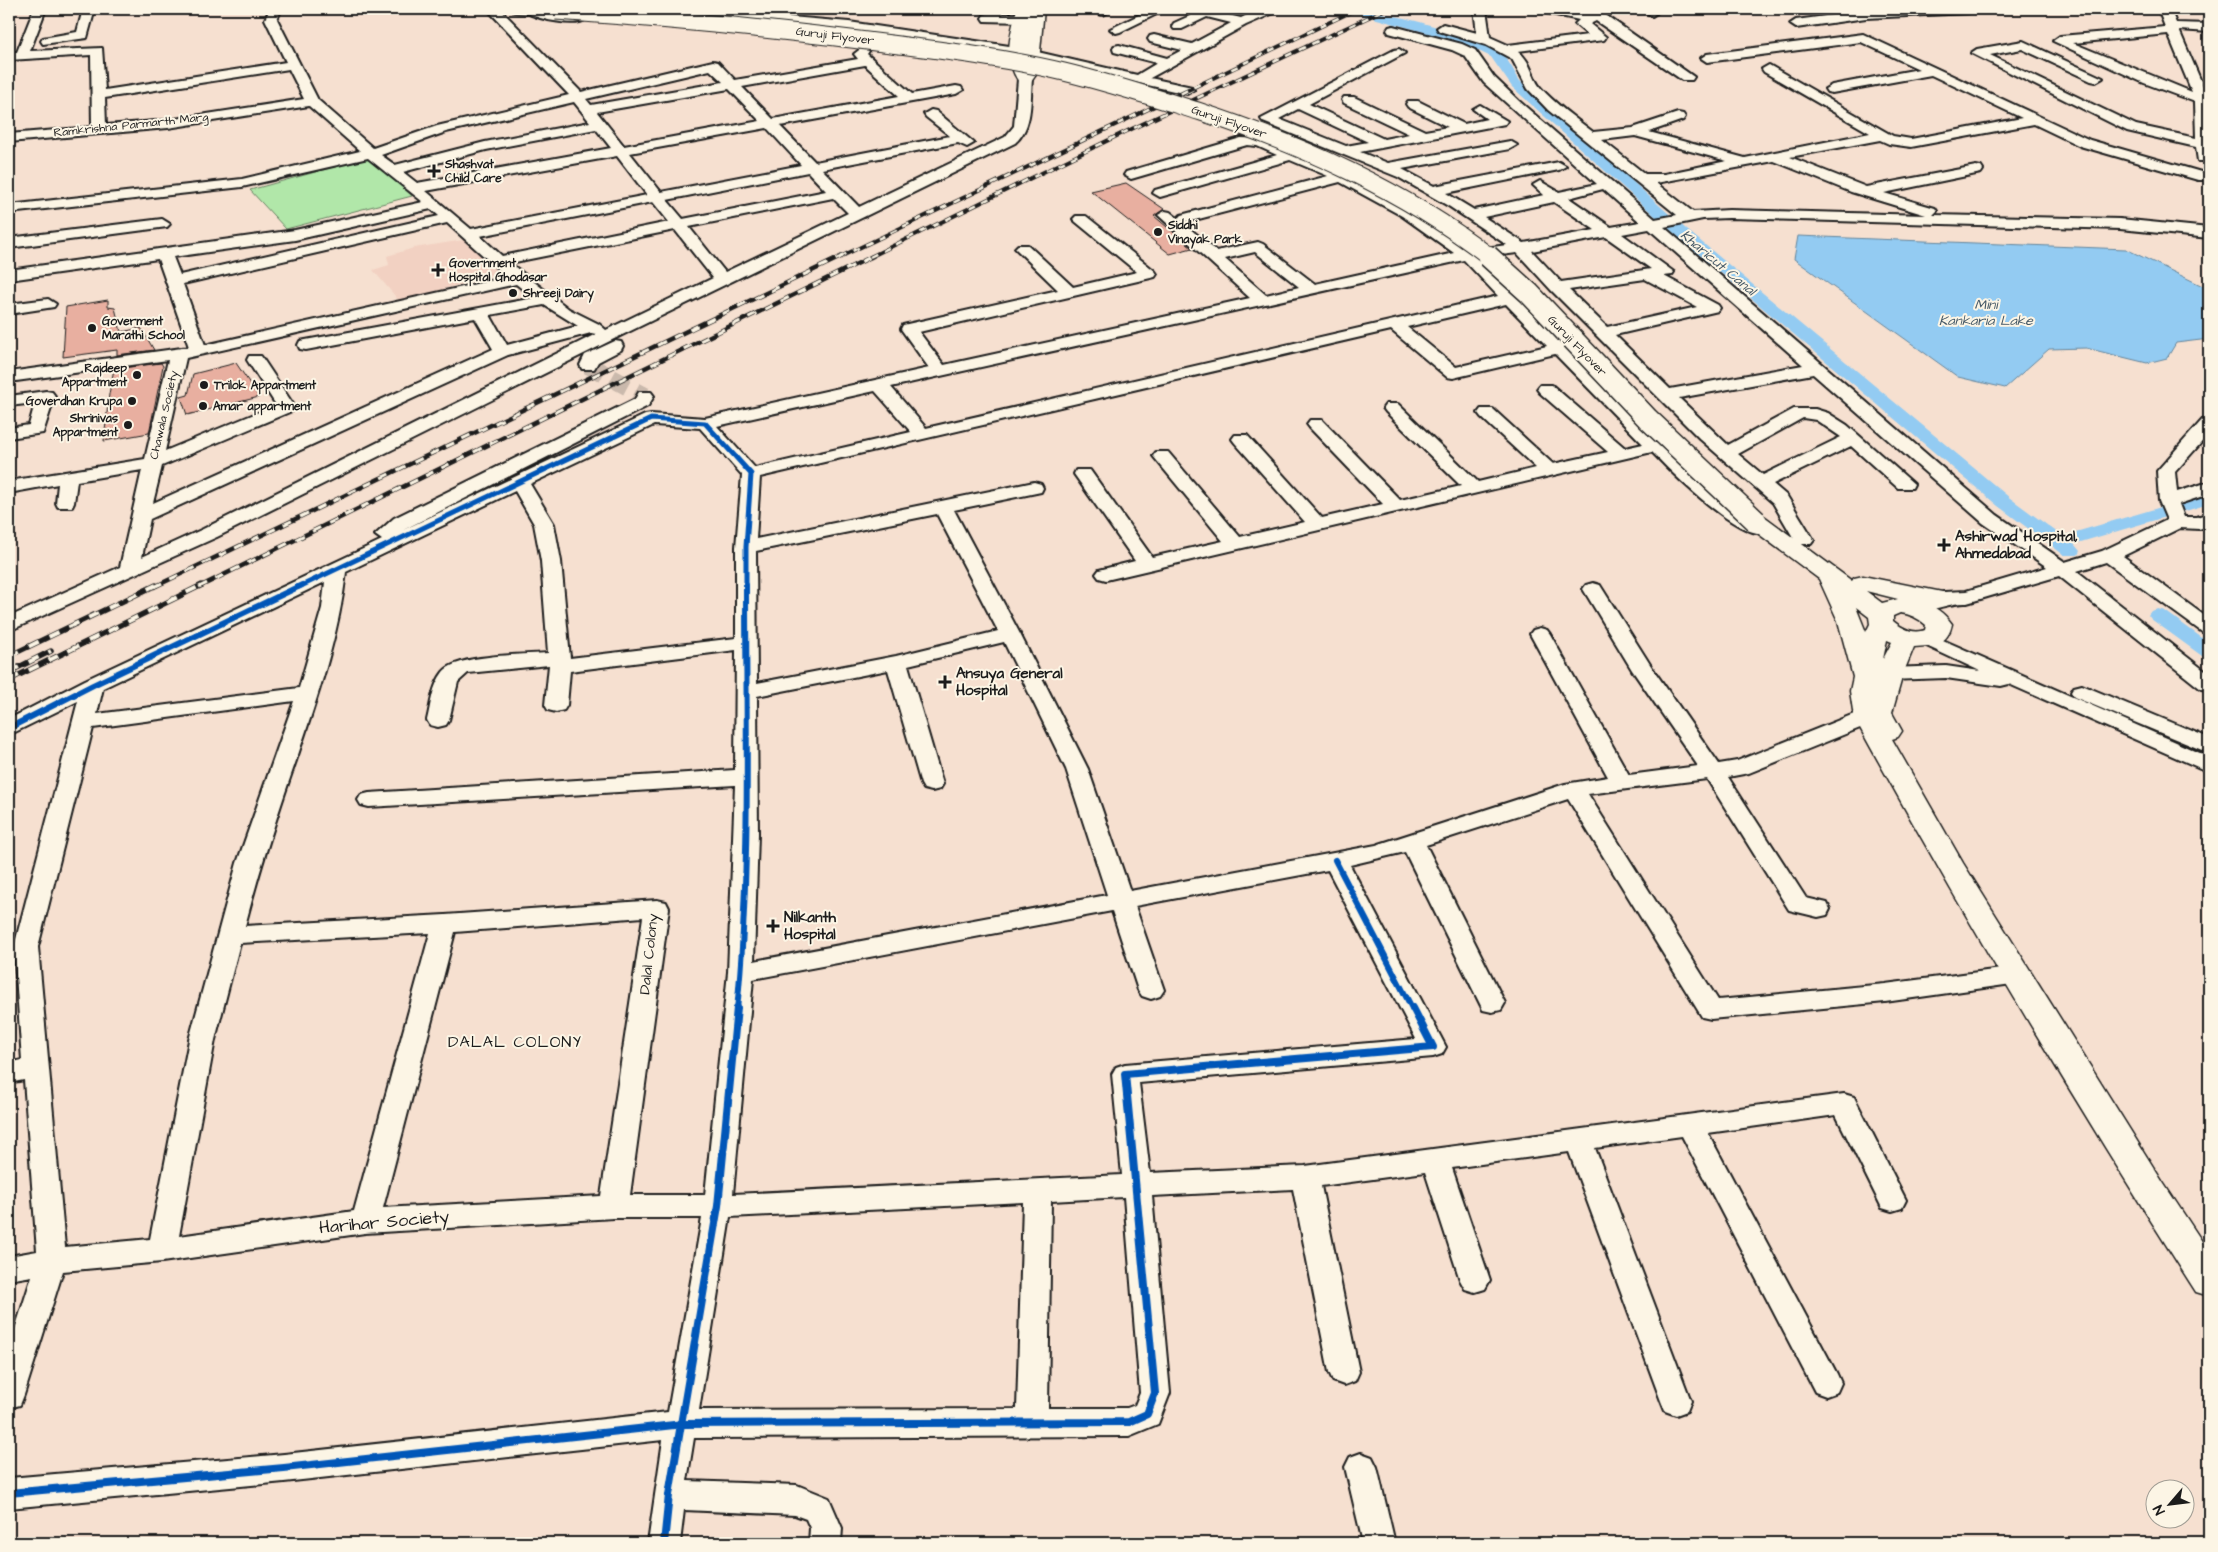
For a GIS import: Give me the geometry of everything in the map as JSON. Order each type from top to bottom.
[{"type":"main road","name":"Guruji Flyover","points":[[524,9],[835,35],[1012,62],[1081,75],[1108,83],[1244,126],[1304,149],[1367,177],[1426,211],[1477,247],[1514,281],[1650,423],[1796,543]]},
{"type":"main road","name":"Guruji Flyover","points":[[595,9],[841,31],[1018,57],[1089,71],[1253,121],[1314,145],[1379,174],[1438,207],[1492,244],[1569,317],[1765,519]]},
{"type":"main road","points":[[1023,52],[1037,9]]},
{"type":"main road","points":[[1023,13],[1024,74]]},
{"type":"main road","points":[[1796,543],[1829,576],[1914,619]]},
{"type":"main road","points":[[1796,543],[1863,583],[1914,619]]},
{"type":"main road","points":[[1829,576],[1878,675]]},
{"type":"main road","points":[[1863,583],[1915,596],[1914,619]]},
{"type":"main road","points":[[1914,619],[1876,637],[1879,712],[1958,863],[2209,1259]]},
{"type":"main road","points":[[1878,675],[1862,691],[1867,717],[1949,865],[2150,1191],[2209,1281]]},
{"type":"street","points":[[19,52],[40,9]]},
{"type":"street","points":[[19,52],[83,35],[89,9]]},
{"type":"street","points":[[276,9],[271,19],[312,102],[416,188],[519,279],[563,312],[600,331]]},
{"type":"street","points":[[493,9],[576,95],[722,279]]},
{"type":"street","points":[[9,625],[210,533],[600,331],[722,279],[982,155],[1010,140],[1018,133],[1021,126],[1024,74],[828,41],[542,16],[524,9]]},
{"type":"street","points":[[657,9],[849,26],[1023,52],[1187,90]]},
{"type":"street","points":[[1116,29],[1161,9]]},
{"type":"street","points":[[1189,9],[1242,22]]},
{"type":"street","points":[[1178,26],[1209,13],[1225,9]]},
{"type":"street","points":[[1140,78],[1191,48],[1242,22],[1264,11],[1277,9]]},
{"type":"street","points":[[1480,9],[1480,20],[1485,41]]},
{"type":"street","points":[[1546,9],[1593,14],[1687,77]]},
{"type":"street","points":[[1796,24],[1833,20],[1862,11],[1968,9]]},
{"type":"street","points":[[2164,9],[2205,109],[2202,144],[2203,177],[2209,191]]},
{"type":"street","points":[[988,18],[1023,13]]},
{"type":"street","points":[[1505,49],[1600,36],[1581,24],[1593,14]]},
{"type":"street","points":[[1428,24],[1485,41],[1513,53],[1523,64],[1528,79],[1538,93],[1686,218]]},
{"type":"street","points":[[2205,109],[2059,41],[2172,28],[2209,28]]},
{"type":"street","points":[[1393,30],[1457,46],[1470,53],[1489,80],[1654,223],[1700,267],[1990,519],[2064,570],[2209,684]]},
{"type":"street","points":[[1726,71],[1703,56],[1863,38],[2084,143],[2203,177]]},
{"type":"street","points":[[1154,39],[1191,48]]},
{"type":"street","points":[[2096,78],[2023,45],[1978,53],[2132,128],[2202,144]]},
{"type":"street","points":[[867,47],[860,54],[907,104]]},
{"type":"street","points":[[1119,49],[1168,62]]},
{"type":"street","points":[[19,52],[97,51],[99,129]]},
{"type":"street","points":[[1399,53],[1268,119],[1387,167],[1432,191],[1521,248],[1557,287],[1666,395],[1726,453],[1780,500],[1796,543]]},
{"type":"street","points":[[588,110],[868,61]]},
{"type":"street","points":[[9,209],[242,183],[372,153],[442,129],[576,95],[714,64],[857,214]]},
{"type":"street","points":[[98,94],[293,65]]},
{"type":"street","points":[[1769,69],[1889,140],[1911,143],[2035,120]]},
{"type":"street","points":[[1832,88],[1931,71]]},
{"type":"street","points":[[2190,72],[2209,74]]},
{"type":"street","points":[[416,188],[771,124],[907,104],[956,90]]},
{"type":"street","points":[[1348,100],[1425,136]]},
{"type":"street","name":"Ramkrishna Parmarth Marg","points":[[9,138],[168,124],[312,102]]},
{"type":"street","points":[[1298,104],[1382,143]]},
{"type":"street","points":[[1413,104],[1464,129]]},
{"type":"street","points":[[1346,150],[1500,122],[1480,109]]},
{"type":"street","points":[[930,114],[982,155]]},
{"type":"street","points":[[1590,137],[1635,132],[1678,118]]},
{"type":"street","points":[[394,170],[478,147],[600,124]]},
{"type":"street","points":[[1635,132],[1745,162]]},
{"type":"street","points":[[1642,179],[1664,178],[1883,135]]},
{"type":"street","points":[[468,234],[960,138]]},
{"type":"street","points":[[1131,175],[1240,142],[1260,142],[1341,176],[1407,213],[1467,255],[1680,470],[1728,511],[1796,543]]},
{"type":"street","points":[[1387,167],[1510,146]]},
{"type":"street","points":[[1160,193],[1291,155]]},
{"type":"street","points":[[1775,156],[1866,192],[1952,220]]},
{"type":"street","points":[[1432,191],[1559,166]]},
{"type":"street","points":[[1866,192],[1976,170]]},
{"type":"street","points":[[1186,218],[1341,176]]},
{"type":"street","points":[[1540,185],[1559,196],[1666,272]]},
{"type":"street","points":[[1470,215],[1597,188]]},
{"type":"street","points":[[498,260],[837,193]]},
{"type":"street","points":[[1843,200],[1862,217]]},
{"type":"street","points":[[9,275],[294,235],[434,204]]},
{"type":"street","points":[[9,728],[93,685],[651,419],[705,423],[1310,288],[1467,255],[1521,248],[1686,218],[1729,214],[2120,224],[2209,233]]},
{"type":"street","points":[[1165,215],[1261,299]]},
{"type":"street","points":[[175,281],[451,218]]},
{"type":"street","points":[[940,370],[908,329],[1149,274],[1081,219]]},
{"type":"street","points":[[9,243],[162,224]]},
{"type":"street","points":[[1212,257],[1258,247],[1310,288]]},
{"type":"street","points":[[1023,248],[1070,293]]},
{"type":"street","points":[[164,254],[199,351]]},
{"type":"street","points":[[588,365],[591,359],[760,272],[771,255]]},
{"type":"street","points":[[1557,287],[1700,267]]},
{"type":"street","points":[[1647,274],[1712,308]]},
{"type":"street","name":"Chawala Society","points":[[129,569],[178,354],[199,351],[519,279]]},
{"type":"street","points":[[751,474],[1510,298]]},
{"type":"street","points":[[306,345],[547,300]]},
{"type":"street","points":[[9,309],[48,304]]},
{"type":"street","points":[[1604,332],[1712,308],[1743,304]]},
{"type":"street","points":[[480,312],[502,351]]},
{"type":"street","points":[[1395,324],[1454,373],[1558,348]]},
{"type":"street","points":[[141,516],[502,351],[600,331]]},
{"type":"street","points":[[9,433],[37,429],[46,396],[13,400],[14,377],[178,354]]},
{"type":"street","points":[[9,487],[153,463],[286,406],[255,360]]},
{"type":"street","points":[[1666,395],[1816,368]]},
{"type":"street","points":[[879,384],[922,435]]},
{"type":"street","points":[[1546,389],[1620,454]]},
{"type":"street","points":[[370,554],[389,531],[401,522],[642,402],[645,396]]},
{"type":"street","points":[[1392,408],[1474,488]]},
{"type":"street","points":[[1726,453],[1800,413],[1812,412],[1823,416],[1853,438],[1905,484]]},
{"type":"street","points":[[1487,413],[1550,471]]},
{"type":"street","points":[[664,1543],[670,1495],[718,1206],[741,972],[746,777],[746,547],[751,474],[705,423]]},
{"type":"street","points":[[2177,522],[2168,501],[2166,471],[2209,423]]},
{"type":"street","points":[[1316,424],[1396,506]]},
{"type":"street","points":[[1761,484],[1853,438]]},
{"type":"street","points":[[1241,439],[1317,524]]},
{"type":"street","points":[[1106,574],[1656,446]]},
{"type":"street","points":[[1162,456],[1235,543]]},
{"type":"street","points":[[1083,474],[1147,564]]},
{"type":"street","points":[[65,503],[68,477]]},
{"type":"street","points":[[520,483],[544,524],[551,562],[559,662],[556,705]]},
{"type":"street","points":[[746,547],[1034,488]]},
{"type":"street","points":[[2168,501],[2209,488]]},
{"type":"street","points":[[943,508],[1010,634],[1077,769],[1151,990]]},
{"type":"street","points":[[1914,619],[1965,606],[1967,597],[2064,570],[2109,555],[2153,536],[2177,522],[2206,524]]},
{"type":"street","points":[[2109,555],[2209,628]]},
{"type":"street","points":[[162,1250],[202,1040],[250,863],[308,693],[332,608],[336,570]]},
{"type":"street","points":[[1593,589],[1643,670],[1713,771],[1798,904],[1818,909]]},
{"type":"street","points":[[1914,619],[2024,683],[2209,765]]},
{"type":"street","points":[[1914,619],[2209,746]]},
{"type":"street","points":[[746,692],[896,662],[1010,634]]},
{"type":"street","points":[[1540,634],[1622,782]]},
{"type":"street","points":[[438,720],[449,676],[454,670],[463,667],[559,662],[745,643]]},
{"type":"street","points":[[896,662],[932,784]]},
{"type":"street","points":[[1878,675],[1946,672],[2024,683]]},
{"type":"street","points":[[9,1394],[52,1260],[36,1067],[18,948],[93,685]]},
{"type":"street","points":[[84,722],[308,693]]},
{"type":"street","points":[[741,972],[1379,852],[1573,789],[1741,768],[1867,717]]},
{"type":"street","points":[[370,800],[746,777]]},
{"type":"street","points":[[1573,789],[1711,1010],[1886,993],[2017,976]]},
{"type":"street","points":[[1412,841],[1492,1003]]},
{"type":"street","points":[[9,1493],[284,1468],[683,1424],[1129,1422],[1147,1414],[1155,1393],[1138,1186],[1125,1074],[1433,1048],[1335,860]]},
{"type":"street","name":"Dalal Colony","points":[[446,924],[657,908],[614,1207]]},
{"type":"street","points":[[231,935],[446,924],[365,1221]]},
{"type":"street","points":[[9,1073],[36,1067]]},
{"type":"street","name":"Harihar Society","points":[[9,1268],[52,1260],[162,1250],[365,1221],[614,1207],[718,1206],[1305,1177],[1844,1104],[1892,1200]]},
{"type":"street","points":[[1690,1125],[1826,1383]]},
{"type":"street","points":[[1578,1140],[1676,1402]]},
{"type":"street","points":[[1436,1159],[1475,1280]]},
{"type":"street","points":[[1305,1177],[1344,1372]]},
{"type":"street","points":[[1032,1423],[1037,1190]]},
{"type":"street","points":[[1361,1467],[1379,1543]]},
{"type":"street","points":[[670,1495],[797,1500],[818,1509],[826,1528],[825,1543]]},
{"type":"shaded area","name":"Government Hospital Ghodasar","points":[[470,239],[504,271],[400,302],[373,270],[389,265],[387,256],[414,248]]},
{"type":"green space","points":[[370,157],[412,196],[286,229],[250,190]]},
{"type":"water","name":"Mini Kankaria Lake","points":[[1798,236],[2126,249],[2209,289],[2209,339],[2176,343],[2167,358],[2147,363],[2086,348],[2049,349],[2005,388],[1958,377],[1794,259]]},
{"type":"building","name":"Siddhi Vinayak Park","points":[[1126,183],[1164,209],[1154,216],[1192,248],[1170,254],[1091,191]]},
{"type":"building","name":"Goverment Marathi School","points":[[108,300],[108,307],[115,308],[121,332],[141,328],[154,350],[117,355],[117,350],[63,357],[66,307]]},
{"type":"building","points":[[161,363],[163,366],[149,433],[104,441],[109,394],[114,369]]},
{"type":"building","points":[[236,363],[259,397],[187,415],[181,397],[188,395],[193,374]]},
{"type":"waterway","name":"Kharicut Canal","points":[[1352,9],[1464,39],[1495,54],[1516,84],[1682,233],[2004,502],[2060,543]]},
{"type":"waterway","points":[[2060,543],[2209,498]]},
{"type":"waterway","name":"Kharicut Canal","points":[[2060,543],[2071,551]]},
{"type":"waterway","name":"Kharicut Canal","points":[[2158,615],[2209,652]]},
{"type":"tunnel","points":[[588,365],[645,396]]},
{"type":"railway","points":[[840,257],[1357,9]]},
{"type":"railway","points":[[870,257],[1121,134],[1386,9]]},
{"type":"railway","points":[[154,587],[843,256]]},
{"type":"railway","points":[[199,587],[873,256]]},
{"type":"railway","points":[[9,656],[156,585]]},
{"type":"railway","points":[[9,680],[202,585]]},
{"type":"railway","points":[[9,672],[51,651]]},
{"type":"cycle path","points":[[9,728],[93,685],[651,419],[705,423],[751,474],[746,547],[746,834],[741,972],[718,1206],[669,1495],[664,1543]]},
{"type":"cycle path","points":[[9,1493],[284,1468],[683,1424],[1129,1422],[1147,1414],[1155,1393],[1137,1185],[1125,1074],[1433,1047],[1335,860]]},
{"type":"place","name":"Shashvat Child Care","points":[[434,171]]},
{"type":"place","name":"Siddhi Vinayak Park","points":[[1158,232]]},
{"type":"place","name":"Government Hospital Ghodasar","points":[[438,270]]},
{"type":"place","name":"Shreeji Dairy","points":[[513,293]]},
{"type":"place","name":"Goverment Marathi School","points":[[92,328]]},
{"type":"place","name":"Rajdeep Appartment","points":[[137,375]]},
{"type":"place","name":"Trilok Appartment","points":[[204,385]]},
{"type":"place","name":"Goverdhan Krupa","points":[[132,401]]},
{"type":"place","name":"Amar appartment","points":[[203,406]]},
{"type":"place","name":"Shrinivas Appartment","points":[[128,425]]},
{"type":"place","name":"Ashirwad Hospital, Ahmedabad","points":[[1944,545]]},
{"type":"place","name":"Ansuya General Hospital","points":[[945,682]]},
{"type":"place","name":"Nilkanth Hospital","points":[[773,926]]},
{"type":"district","name":"DALAL COLONY","points":[[515,1042]]}]
